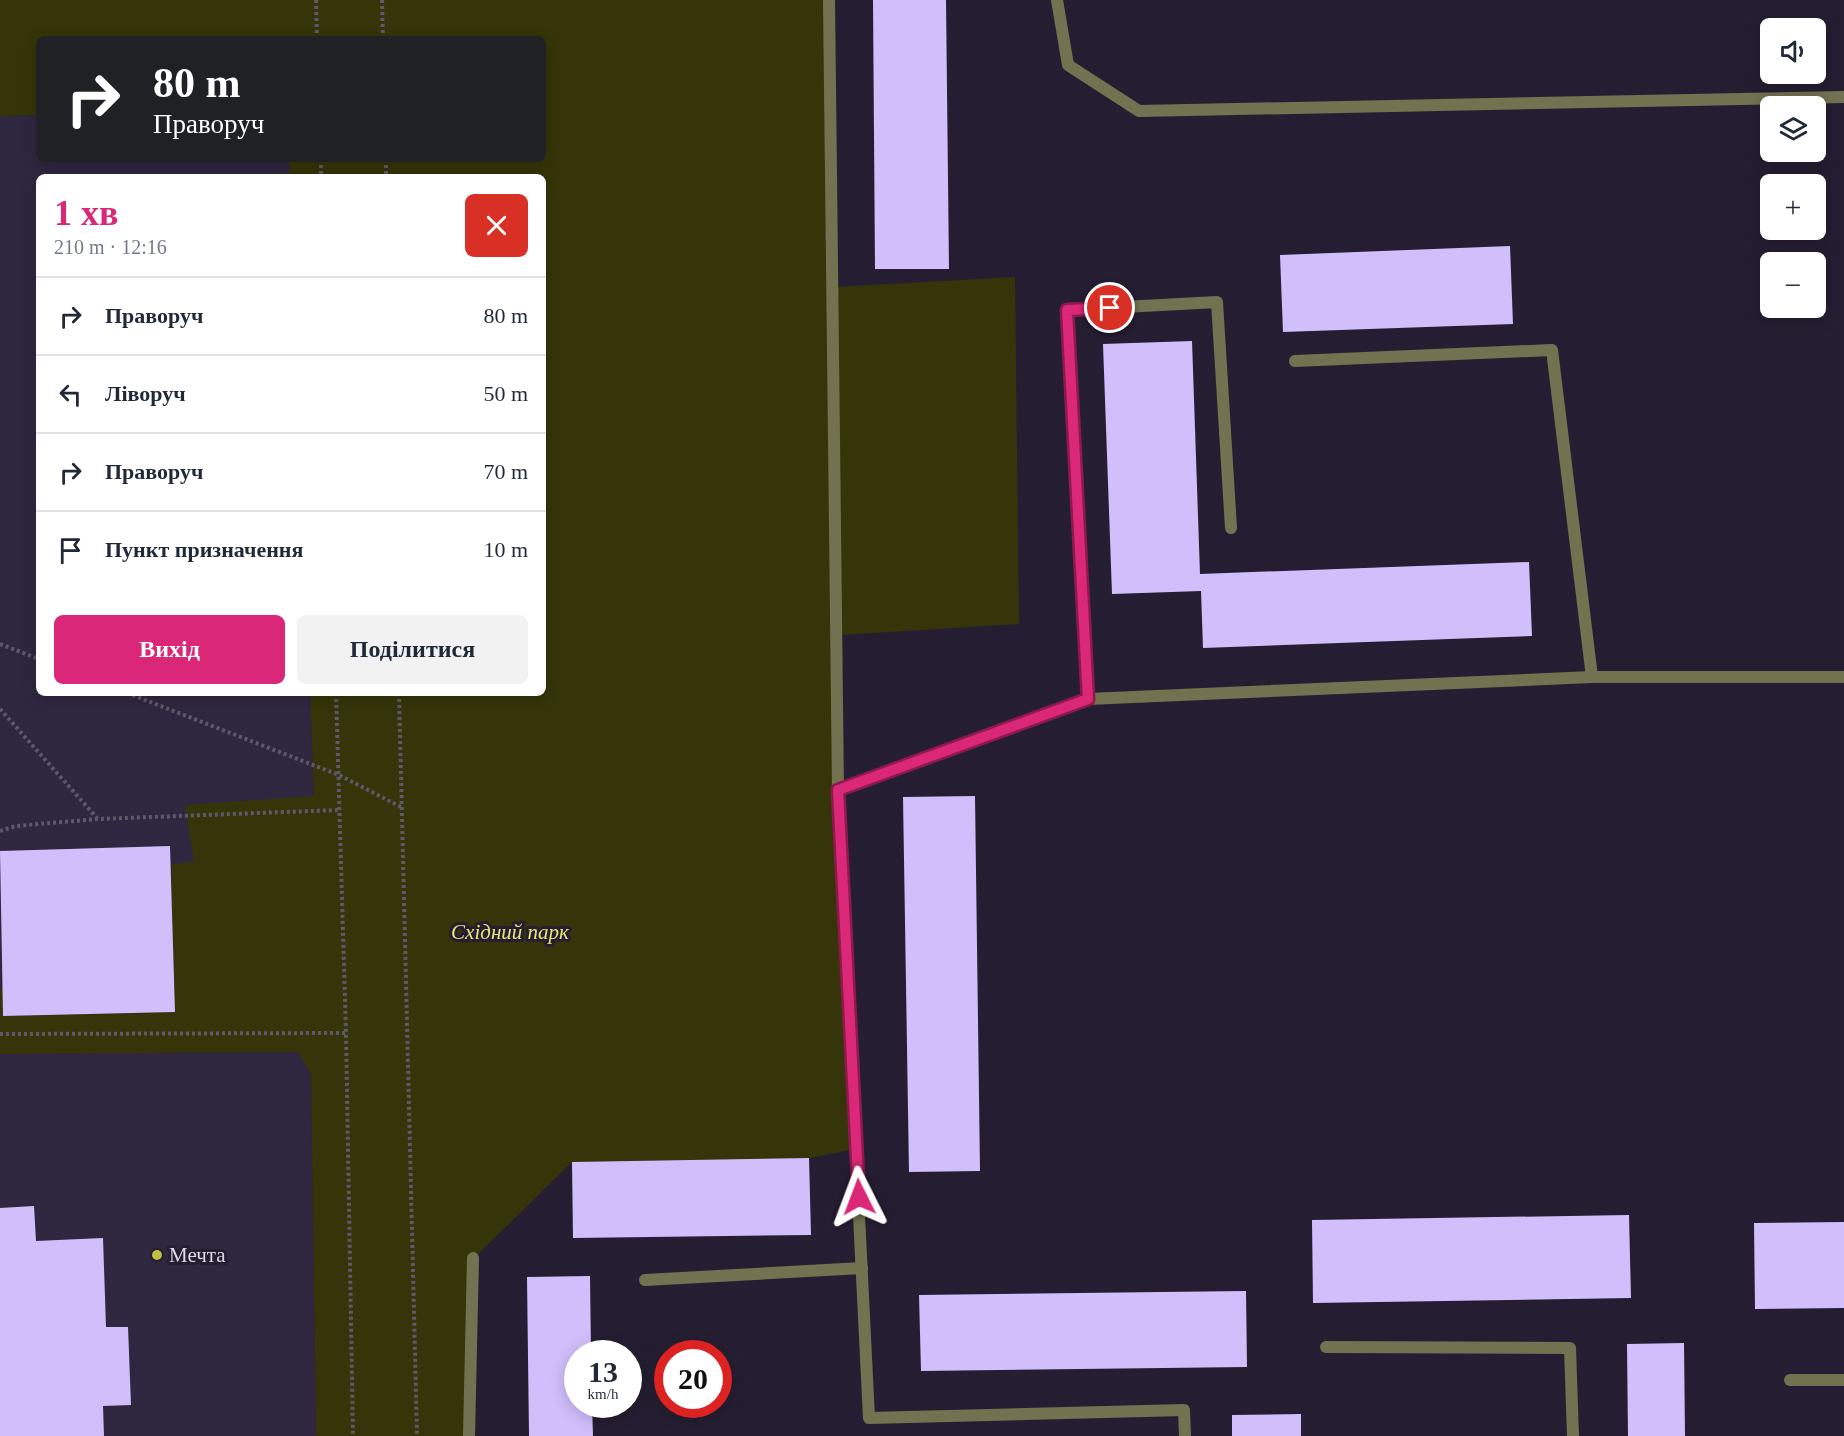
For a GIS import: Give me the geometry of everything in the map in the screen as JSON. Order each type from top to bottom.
[{"type":"lane","points":[[829,0],[838,790],[869,1418],[1184,1410],[1185,1436]]},
{"type":"lane","points":[[1057,0],[1068,65],[1139,111],[1844,97]]},
{"type":"lane","points":[[1088,699],[1067,310],[1217,302],[1231,528]]},
{"type":"lane","points":[[1294,361],[1552,350],[1592,677]]},
{"type":"lane","points":[[838,790],[1088,699],[1592,677],[1844,677]]},
{"type":"lane","points":[[469,1436],[473,1258]]},
{"type":"lane","points":[[645,1280],[862,1268]]},
{"type":"lane","points":[[1326,1347],[1570,1348],[1574,1436]]},
{"type":"lane","points":[[1790,1380],[1844,1380]]},
{"type":"path","points":[[316,0],[317,36]]},
{"type":"path","points":[[382,0],[383,36]]},
{"type":"path","points":[[0,644],[36,658]]},
{"type":"path","points":[[135,696],[339,775],[401,807]]},
{"type":"path","points":[[336,696],[346,1032],[353,1436]]},
{"type":"path","points":[[399,696],[417,1436]]},
{"type":"path","points":[[0,709],[98,819]]},
{"type":"path","points":[[0,831],[16,826],[98,819],[339,810]]},
{"type":"path","points":[[0,1034],[346,1032]]},
{"type":"shaded area","points":[[36,115],[36,162],[289,162],[290,174],[36,174],[36,696],[310,696],[314,796],[194,862],[171,865],[175,1012],[3,1016],[2,989],[0,989],[0,116]]},
{"type":"shaded area","name":"Мечта","points":[[298,1051],[311,1074],[316,1436],[0,1436],[0,1054]]},
{"type":"green space","name":"Східний парк","points":[[0,0],[829,0],[835,287],[1015,277],[1019,624],[841,635],[838,791],[856,1149],[809,1158],[572,1162],[473,1259],[470,1436],[316,1436],[311,1074],[298,1052],[0,1054],[0,989],[3,989],[3,1016],[174,1012],[171,864],[194,862],[185,805],[314,796],[310,696],[546,696],[546,174],[290,174],[289,162],[546,162],[546,36],[36,36],[36,115],[0,116]]},
{"type":"building","points":[[873,0],[946,0],[949,269],[875,269]]},
{"type":"building","points":[[1510,246],[1513,324],[1283,332],[1280,255]]},
{"type":"building","points":[[1192,341],[1200,574],[1529,562],[1532,636],[1203,648],[1201,591],[1112,594],[1103,344]]},
{"type":"building","points":[[975,796],[980,1171],[909,1172],[903,797]]},
{"type":"building","points":[[170,846],[175,1012],[3,1016],[0,851]]},
{"type":"building","points":[[809,1158],[811,1235],[573,1238],[572,1162]]},
{"type":"building","points":[[34,1206],[36,1241],[103,1238],[106,1327],[128,1327],[131,1405],[103,1406],[104,1436],[0,1436],[0,1208]]},
{"type":"building","points":[[1629,1215],[1631,1298],[1313,1303],[1312,1220]]},
{"type":"building","points":[[1844,1222],[1844,1308],[1755,1309],[1754,1223]]},
{"type":"building","points":[[590,1276],[591,1340],[564,1340],[564,1418],[592,1418],[593,1436],[529,1436],[527,1277]]},
{"type":"building","points":[[1246,1291],[1247,1367],[921,1371],[919,1295]]},
{"type":"building","points":[[1684,1343],[1685,1436],[1628,1436],[1627,1344]]},
{"type":"building","points":[[1301,1414],[1301,1436],[1232,1436],[1232,1415]]},
{"type":"place","name":"Мечта","points":[[157,1255]]},
{"type":"route","points":[[859,1197],[838,790],[1088,699],[1067,310],[1110,308]]}]
